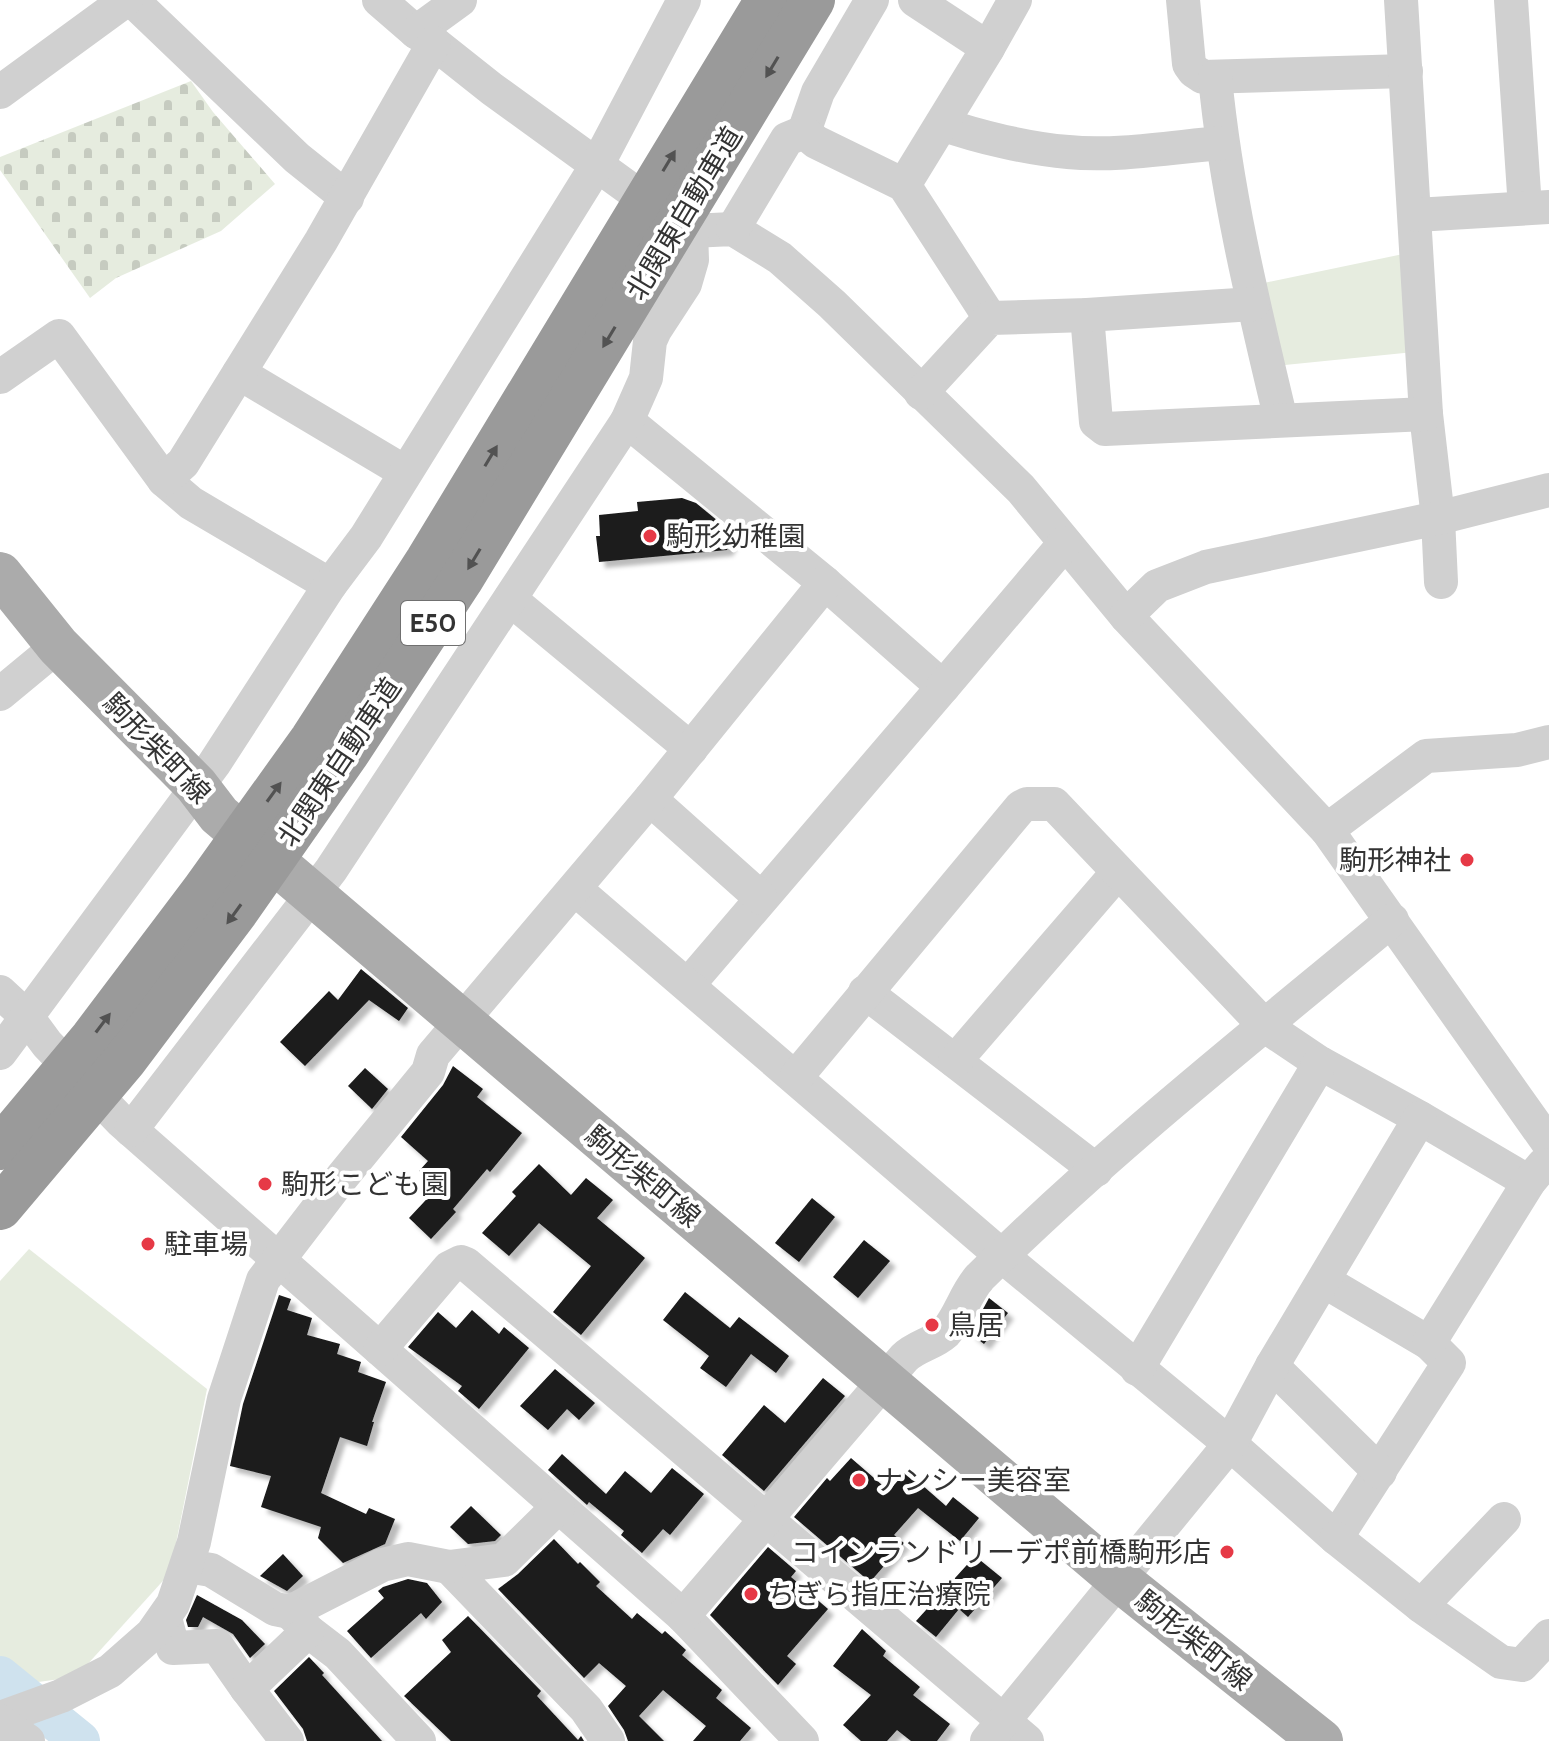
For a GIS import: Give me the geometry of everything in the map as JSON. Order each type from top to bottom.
[{"type":"highway","name":"北関東自動車道","points":[[0,1148],[92,1038],[312,739],[427,561],[767,0]]},
{"type":"highway","name":"北関東自動車道","points":[[0,1208],[125,1060],[237,911],[347,754],[461,580],[813,0]]},
{"type":"main road","name":"駒形柴町線","points":[[0,574],[58,646],[196,785],[219,815],[1118,1579],[1321,1741]]},
{"type":"street","points":[[0,92],[129,0],[297,158],[347,198]]},
{"type":"street","points":[[379,0],[492,89],[691,231],[733,229],[780,258],[832,304],[1021,489],[1126,616],[1327,830],[1549,1144]]},
{"type":"street","points":[[164,480],[183,463],[347,198],[425,38],[460,0]]},
{"type":"street","points":[[0,1053],[214,764],[330,585],[366,537],[597,165],[684,0]]},
{"type":"street","points":[[733,229],[787,139],[804,132],[818,92],[872,0]]},
{"type":"street","points":[[915,0],[988,48]]},
{"type":"street","points":[[904,185],[1015,0]]},
{"type":"street","points":[[1183,0],[1189,64],[1203,77],[1406,71]]},
{"type":"street","points":[[1401,0],[1426,414],[1438,518],[1441,582]]},
{"type":"street","points":[[1416,215],[1537,207],[1511,0]]},
{"type":"street","points":[[1215,77],[1221,143],[1253,304],[1281,420]]},
{"type":"street","points":[[942,124],[962,131],[1067,152],[1093,153],[1221,143]]},
{"type":"street","points":[[804,132],[816,142],[904,185],[990,318]]},
{"type":"street","points":[[131,1130],[313,895],[627,421],[646,378],[650,341],[685,284],[692,260],[691,231]]},
{"type":"street","points":[[921,393],[990,318],[1253,304]]},
{"type":"street","points":[[1087,315],[1096,422],[1105,429],[1426,414]]},
{"type":"street","points":[[0,377],[59,336],[164,480],[191,503],[330,585]]},
{"type":"street","points":[[239,373],[405,472]]},
{"type":"street","points":[[627,421],[825,583],[943,687]]},
{"type":"street","points":[[1126,616],[1157,586],[1206,567],[1438,518],[1549,490]]},
{"type":"street","points":[[688,985],[1065,543]]},
{"type":"street","points":[[9,1724],[86,1685],[119,1664],[165,1618],[187,1566],[224,1399],[263,1280],[428,1072],[433,1055],[650,799],[825,583]]},
{"type":"street","points":[[510,599],[691,749]]},
{"type":"street","points":[[0,694],[58,646]]},
{"type":"street","points":[[1327,830],[1426,756],[1546,745]]},
{"type":"street","points":[[650,799],[761,898]]},
{"type":"street","points":[[796,1077],[1021,807],[1027,804],[1054,804],[1265,1026],[1320,1063],[1420,1118],[1539,1170],[1429,1343]]},
{"type":"street","points":[[955,1061],[1118,872]]},
{"type":"street","points":[[575,889],[1002,1256],[1421,1606],[1501,1662],[1522,1665],[1549,1636]]},
{"type":"street","points":[[683,1616],[913,1349],[943,1335],[973,1286],[1002,1256],[1096,1170],[1392,920]]},
{"type":"street","points":[[0,992],[131,1130],[683,1616],[802,1741]]},
{"type":"street","points":[[865,992],[1096,1170]]},
{"type":"street","points":[[1137,1369],[1320,1063]]},
{"type":"street","points":[[380,1349],[449,1268],[461,1262],[466,1264],[767,1518],[1006,1734],[1118,1579],[1230,1444],[1272,1366],[1420,1118]]},
{"type":"street","points":[[1324,1281],[1429,1343],[1449,1363],[1336,1538]]},
{"type":"street","points":[[1272,1366],[1380,1472]]},
{"type":"street","points":[[247,1689],[299,1622],[382,1565],[408,1559],[449,1567],[504,1560],[558,1507]]},
{"type":"street","points":[[1421,1606],[1504,1519]]},
{"type":"street","points":[[187,1566],[211,1570],[299,1622],[338,1654],[419,1741]]},
{"type":"street","points":[[449,1567],[586,1709],[608,1741]]},
{"type":"street","points":[[165,1618],[173,1648],[217,1646],[287,1741]]},
{"type":"green space","points":[[191,81],[213,112],[275,184],[221,231],[116,278],[90,298],[0,170],[0,157]]},
{"type":"green space","points":[[1408,253],[1414,352],[1275,366],[1259,284]]},
{"type":"green space","points":[[29,1249],[207,1389],[170,1573],[76,1677],[38,1682],[0,1656],[0,1281]]},
{"type":"building","points":[[682,498],[696,503],[735,535],[727,550],[599,562],[596,536],[600,536],[599,515],[638,511],[637,502]]},
{"type":"building","points":[[361,969],[408,1008],[399,1021],[369,1000],[305,1066],[280,1042],[329,991],[338,1000]]},
{"type":"building","points":[[453,1066],[483,1089],[477,1097],[522,1133],[490,1172],[487,1169],[453,1209],[456,1212],[431,1239],[409,1218],[438,1187],[419,1171],[428,1161],[401,1137],[443,1085]]},
{"type":"building","points":[[365,1068],[388,1089],[372,1109],[348,1086]]},
{"type":"building","points":[[539,1164],[571,1195],[586,1178],[613,1200],[597,1218],[645,1258],[581,1335],[553,1312],[591,1266],[539,1223],[509,1256],[482,1233],[516,1196],[512,1192]]},
{"type":"building","points":[[812,1198],[835,1217],[799,1262],[775,1243]]},
{"type":"building","points":[[864,1240],[890,1261],[858,1298],[833,1277]]},
{"type":"building","points":[[685,1292],[730,1328],[739,1317],[789,1356],[776,1373],[751,1354],[726,1387],[700,1368],[709,1356],[663,1320]]},
{"type":"building","points":[[279,1295],[291,1299],[287,1310],[312,1318],[307,1335],[340,1344],[337,1354],[361,1362],[358,1372],[386,1382],[367,1446],[340,1437],[321,1493],[366,1514],[369,1508],[395,1519],[385,1544],[343,1563],[318,1538],[321,1527],[261,1507],[271,1476],[230,1466],[243,1404]]},
{"type":"building","points":[[989,1298],[1008,1313],[984,1344],[970,1333]]},
{"type":"building","points":[[472,1310],[499,1334],[504,1327],[529,1348],[479,1409],[458,1391],[462,1386],[408,1347],[438,1312],[456,1328]]},
{"type":"building","points":[[555,1369],[595,1403],[579,1420],[567,1409],[548,1430],[520,1406]]},
{"type":"building","points":[[823,1378],[845,1396],[764,1491],[722,1455],[764,1405],[785,1423]]},
{"type":"building","points":[[562,1454],[606,1494],[625,1471],[651,1493],[672,1468],[704,1494],[670,1535],[663,1529],[642,1553],[621,1535],[624,1531],[589,1502],[587,1505],[548,1470]]},
{"type":"building","points":[[851,1458],[889,1491],[906,1471],[946,1506],[953,1497],[979,1518],[960,1541],[918,1508],[894,1535],[904,1543],[870,1582],[794,1517],[827,1478],[830,1481]]},
{"type":"building","points":[[471,1506],[501,1535],[495,1541],[468,1544],[450,1527]]},
{"type":"building","points":[[554,1539],[600,1582],[596,1586],[632,1619],[637,1613],[662,1634],[665,1631],[686,1650],[682,1655],[722,1690],[716,1698],[751,1728],[740,1741],[693,1741],[706,1726],[663,1690],[639,1716],[664,1741],[628,1741],[608,1706],[626,1686],[599,1663],[584,1678],[498,1589]]},
{"type":"building","points":[[768,1547],[796,1571],[791,1577],[828,1609],[787,1656],[796,1664],[778,1685],[710,1615]]},
{"type":"building","points":[[283,1554],[303,1576],[287,1591],[260,1576]]},
{"type":"building","points":[[975,1556],[1002,1578],[968,1617],[959,1609],[936,1637],[916,1621]]},
{"type":"building","points":[[408,1579],[427,1583],[442,1602],[426,1619],[421,1613],[371,1658],[347,1631],[384,1598],[378,1591]]},
{"type":"building","points":[[197,1595],[242,1620],[265,1644],[250,1658],[233,1634],[203,1617],[198,1627],[188,1627],[186,1620]]},
{"type":"building","points":[[468,1616],[541,1691],[537,1696],[578,1740],[581,1736],[584,1741],[451,1741],[404,1696],[451,1652],[442,1640]]},
{"type":"building","points":[[862,1629],[886,1651],[883,1656],[920,1687],[913,1695],[950,1724],[937,1741],[911,1741],[897,1730],[887,1741],[861,1741],[843,1725],[871,1695],[833,1666]]},
{"type":"building","points":[[309,1657],[382,1741],[307,1741],[303,1729],[274,1691]]},
{"type":"waterway","points":[[0,1676],[80,1741]]},
{"type":"place","name":"駒形幼稚園","points":[[650,536]]},
{"type":"place","name":"駒形神社","points":[[1467,860]]},
{"type":"place","name":"駒形こども園","points":[[265,1184]]},
{"type":"place","name":"駐車場","points":[[148,1244]]},
{"type":"place","name":"鳥居","points":[[932,1325]]},
{"type":"place","name":"ナンシー美容室","points":[[859,1480]]},
{"type":"place","name":"コインランドリーデポ前橋駒形店","points":[[1227,1552]]},
{"type":"place","name":"ちぎら指圧治療院","points":[[751,1594]]}]
